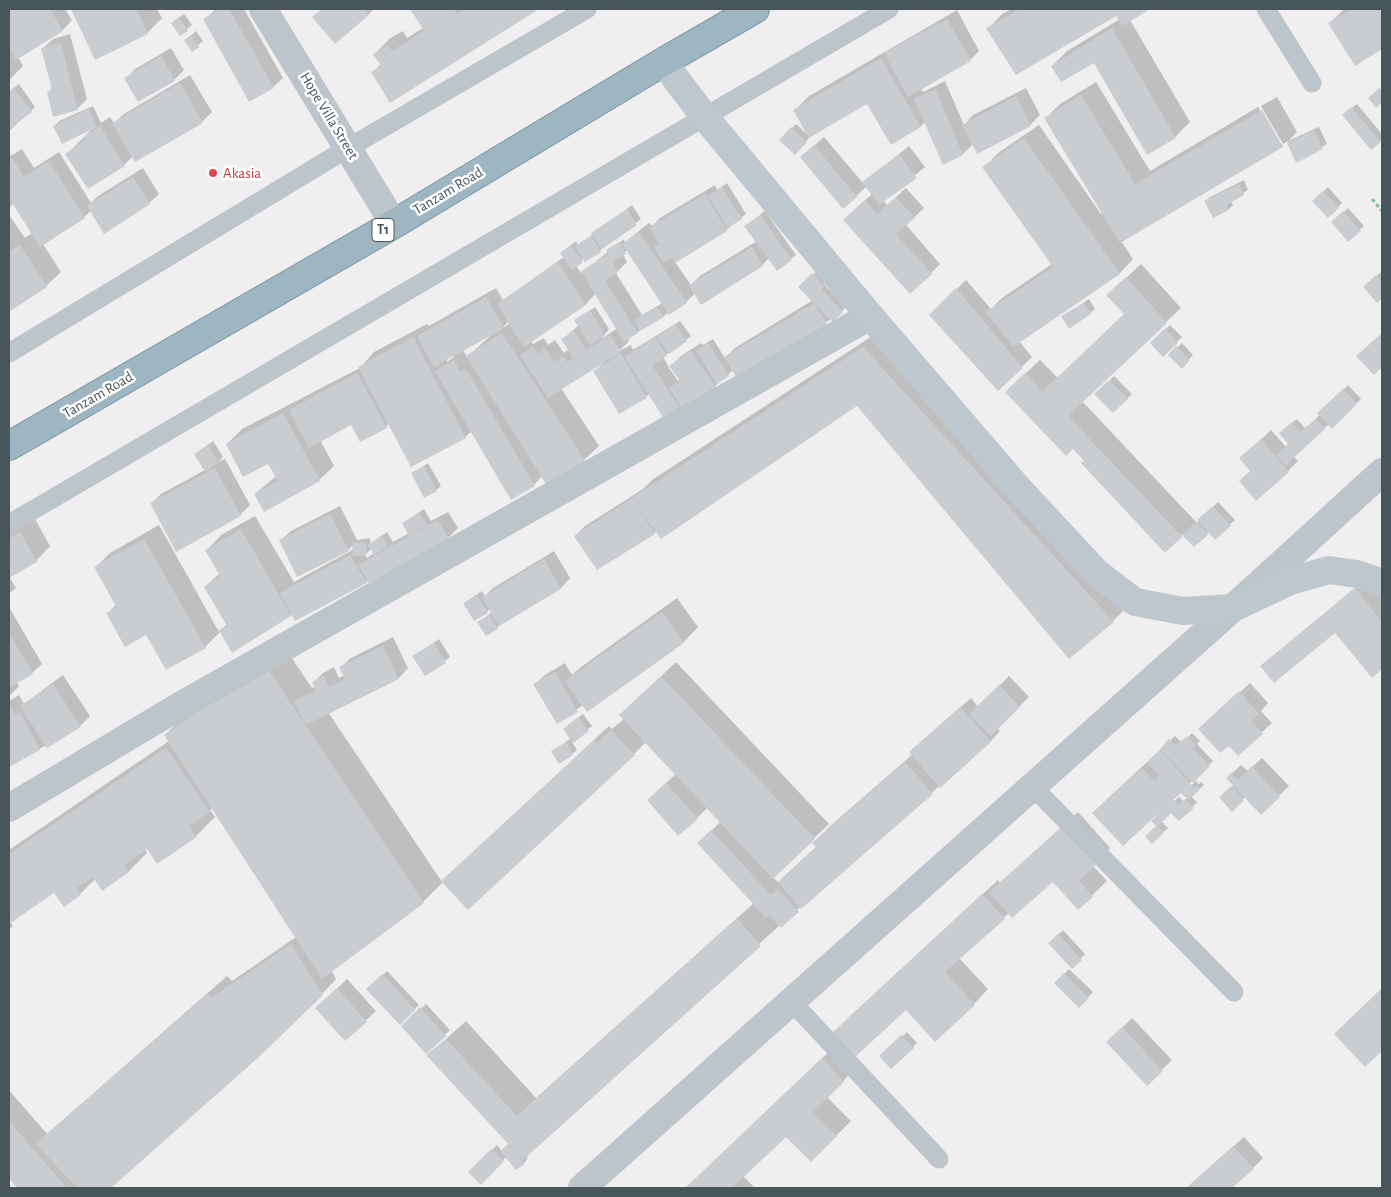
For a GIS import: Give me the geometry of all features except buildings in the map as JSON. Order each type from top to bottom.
[{"type":"highway","name":"Tanzam Road","points":[[9,446],[394,224],[663,62],[755,9]]},
{"type":"main road","points":[[663,62],[704,116],[870,316],[1017,487],[1096,572],[1135,602],[1183,612],[1233,608],[1290,581],[1328,570],[1357,574],[1382,583]]},
{"type":"street","name":"Hope Villa Street","points":[[263,9],[394,224]]},
{"type":"street","points":[[9,808],[178,707],[870,316]]},
{"type":"street","points":[[582,1188],[1233,608],[1382,472]]},
{"type":"lane","points":[[9,353],[348,148],[587,9]]},
{"type":"lane","points":[[9,524],[889,9]]},
{"type":"lane","points":[[1266,9],[1312,83]]},
{"type":"lane","points":[[1033,787],[1234,992]]},
{"type":"lane","points":[[792,1002],[939,1159]]},
{"type":"path","points":[[1372,199],[1382,211]]},
{"type":"place","name":"Akasia","points":[[213,173]]}]
